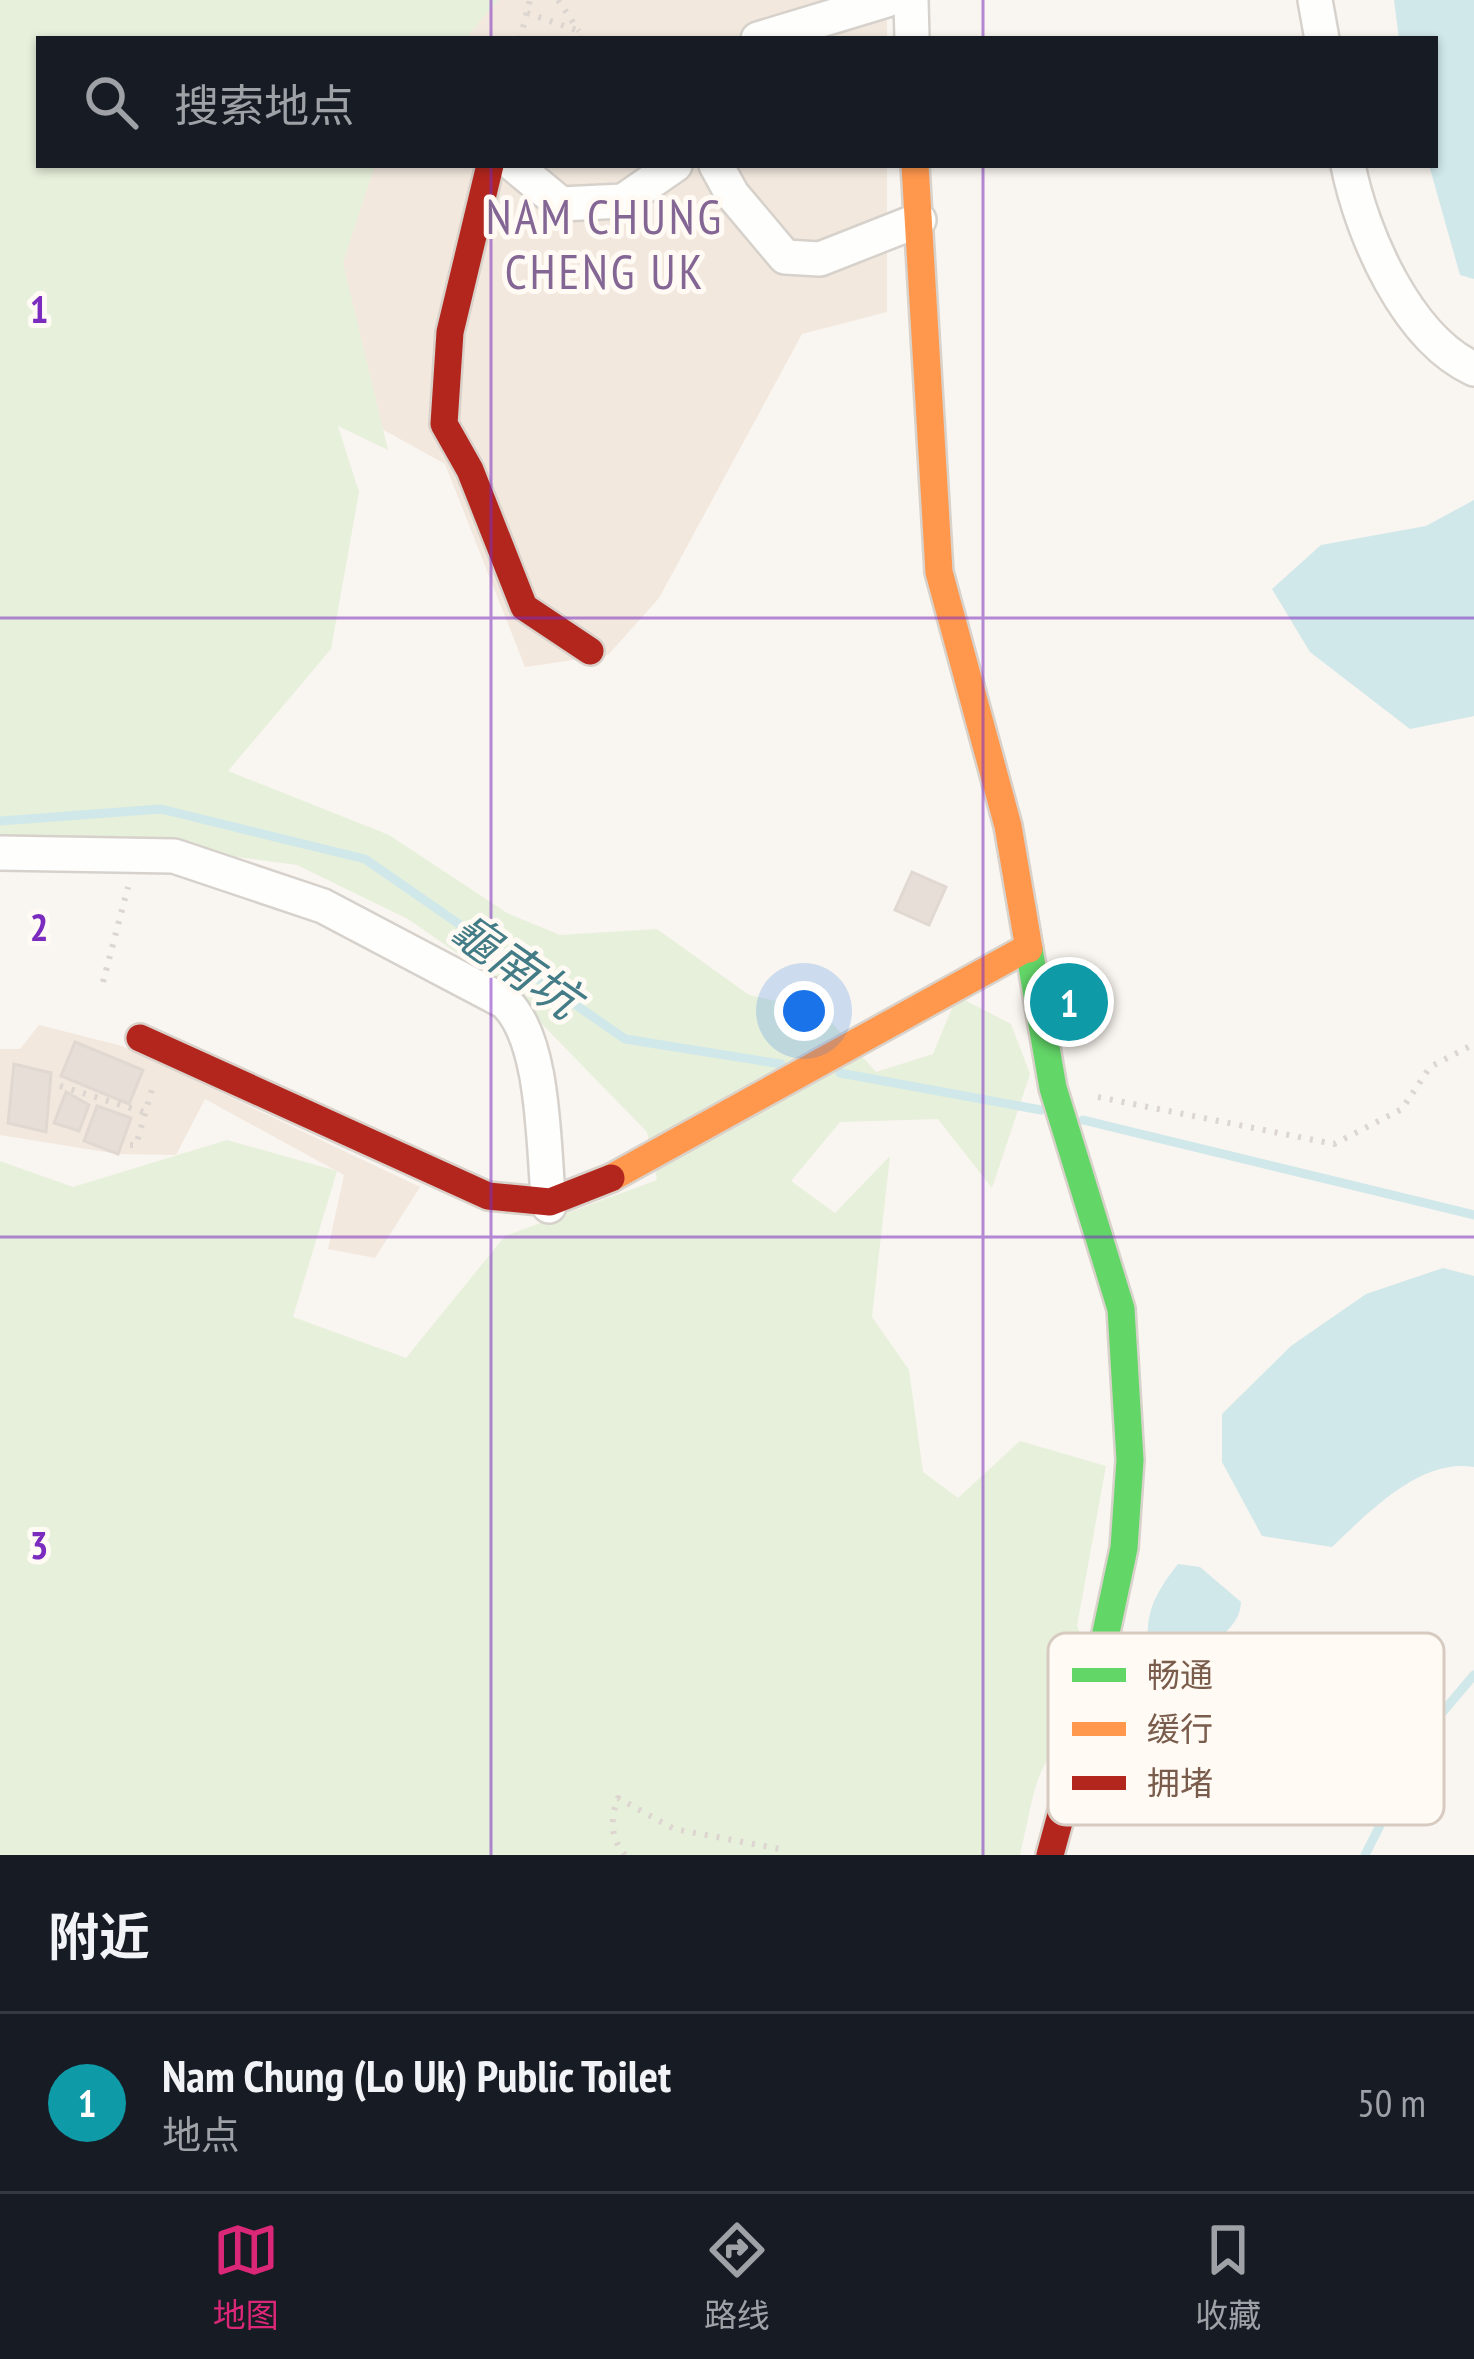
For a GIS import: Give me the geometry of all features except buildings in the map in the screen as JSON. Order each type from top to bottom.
[{"type":"street","points":[[768,36],[886,0]]},
{"type":"street","points":[[911,0],[912,36]]},
{"type":"street","points":[[1315,0],[1321,36]]},
{"type":"street","points":[[489,168],[450,332],[444,424],[470,470],[524,607],[590,651]]},
{"type":"street","points":[[518,168],[561,204],[623,201],[671,168]]},
{"type":"street","points":[[718,168],[731,194],[784,256],[820,260],[919,220]]},
{"type":"street","points":[[915,168],[939,572],[1008,826],[1053,1088],[1121,1309],[1130,1460],[1124,1548],[1108,1633]]},
{"type":"street","points":[[1349,168],[1353,190],[1393,283],[1447,357],[1474,369]]},
{"type":"street","points":[[0,854],[174,856],[323,906],[505,1002],[524,1019],[532,1054],[549,1206]]},
{"type":"street","points":[[150,1042],[452,1184],[498,1201],[549,1206],[586,1192],[1027,948]]},
{"type":"street","points":[[1050,1855],[1058,1825]]},
{"type":"path","points":[[521,36],[530,0]]},
{"type":"path","points":[[558,0],[579,35]]},
{"type":"path","points":[[527,13],[579,35]]},
{"type":"path","points":[[103,982],[136,855]]},
{"type":"path","points":[[130,1145],[136,1145],[146,1113],[150,1042]]},
{"type":"path","points":[[1053,1088],[1334,1144],[1402,1109],[1430,1067],[1474,1044]]},
{"type":"path","points":[[60,1086],[146,1113]]},
{"type":"path","points":[[625,1855],[616,1845],[611,1816],[619,1798],[674,1829],[781,1849],[784,1855]]},
{"type":"shaded area","points":[[414,0],[887,0],[887,36],[378,36]]},
{"type":"shaded area","points":[[305,168],[887,168],[887,312],[802,334],[659,598],[608,655],[525,667],[445,464],[364,419]]},
{"type":"shaded area","points":[[39,1025],[122,1046],[420,1187],[375,1258],[328,1249],[344,1175],[205,1099],[176,1155],[118,1154],[0,1135],[0,1049],[20,1049]]},
{"type":"green space","points":[[0,0],[498,0],[468,36],[36,36],[36,168],[374,168],[343,263],[388,450],[338,426],[359,492],[331,649],[228,771],[389,835],[507,913],[560,935],[657,929],[749,995],[821,1011],[876,1072],[933,1054],[957,996],[1011,1024],[1030,1074],[992,1188],[938,1119],[840,1122],[791,1181],[835,1213],[890,1156],[872,1317],[909,1370],[923,1472],[958,1498],[1020,1441],[1106,1466],[1077,1626],[1080,1633],[1048,1633],[1048,1761],[1031,1803],[1020,1855],[0,1855],[0,1161],[73,1187],[227,1140],[337,1171],[293,1317],[406,1358],[505,1236],[657,1180],[647,1132],[506,987],[408,919],[297,865],[141,844],[0,839]]},
{"type":"water","points":[[1394,0],[1474,0],[1474,279],[1460,275],[1430,168],[1438,168],[1438,36],[1399,36]]},
{"type":"water","points":[[1474,500],[1474,716],[1410,729],[1310,652],[1272,589],[1321,545],[1426,526]]},
{"type":"water","points":[[1443,1268],[1474,1276],[1474,1467],[1454,1466],[1415,1479],[1332,1547],[1262,1536],[1222,1462],[1222,1414],[1291,1346],[1366,1294]]},
{"type":"water","points":[[1178,1564],[1200,1567],[1241,1602],[1226,1633],[1148,1633],[1158,1593]]},
{"type":"waterway","name":"龜南坑","points":[[0,821],[161,809],[365,859],[625,1039],[781,1064]]},
{"type":"waterway","name":"龜南坑","points":[[840,1073],[1041,1110]]},
{"type":"waterway","name":"龜南坑","points":[[1083,1120],[1474,1215]]},
{"type":"waterway","points":[[1444,1710],[1474,1675]]},
{"type":"waterway","points":[[1365,1855],[1380,1825]]},
{"type":"traffic: fast","points":[[1029,949],[1053,1088],[1121,1309],[1130,1460],[1124,1548],[1106,1633]]},
{"type":"traffic: slow","points":[[915,168],[939,572],[1008,826],[1029,949]]},
{"type":"traffic: slow","points":[[611,1178],[1027,948]]},
{"type":"traffic: jam","points":[[489,168],[450,332],[444,424],[470,470],[524,607],[590,651]]},
{"type":"traffic: jam","points":[[140,1038],[488,1196],[550,1202],[611,1178]]},
{"type":"traffic: jam","points":[[1050,1855],[1058,1825]]},
{"type":"place","name":"Nam Chung (Lo Uk) Public Toilet","points":[[1069,1002]]},
{"type":"district","name":"NAM CHUNG CHENG UK","points":[[605,244]]}]
